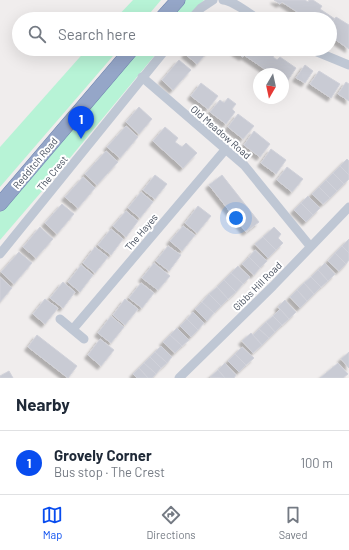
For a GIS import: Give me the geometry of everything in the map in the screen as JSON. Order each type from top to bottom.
[{"type":"highway","points":[[167,12],[178,0]]},
{"type":"highway","name":"Redditch Road","points":[[0,204],[126,56]]},
{"type":"street","points":[[197,12],[213,0]]},
{"type":"street","points":[[223,0],[226,0],[247,12]]},
{"type":"street","name":"The Crest","points":[[0,254],[160,56]]},
{"type":"street","points":[[327,56],[349,65]]},
{"type":"street","name":"Old Meadow Road","points":[[142,78],[244,165],[310,246]]},
{"type":"street","name":"The Hayes","points":[[73,329],[225,150]]},
{"type":"street","name":"Gibbs Hill Road","points":[[179,378],[273,286],[349,207]]},
{"type":"street","points":[[60,319],[84,339]]},
{"type":"green space","points":[[133,0],[161,0],[151,12],[122,12]]},
{"type":"green space","points":[[182,0],[204,0],[193,12],[171,12]]},
{"type":"green space","points":[[81,56],[113,56],[0,187],[0,147]]},
{"type":"green space","points":[[132,56],[154,56],[0,240],[0,212]]},
{"type":"building","points":[[274,0],[305,0],[308,2],[309,0],[313,0],[322,6],[320,9],[324,12],[297,12],[282,2],[280,4]]},
{"type":"building","points":[[337,18],[349,25],[349,49],[337,41]]},
{"type":"building","points":[[187,56],[204,56],[197,64]]},
{"type":"building","points":[[245,56],[274,56],[277,60],[280,57],[296,68],[289,78],[289,68],[263,68]]},
{"type":"building","points":[[179,60],[191,70],[173,90],[162,80]]},
{"type":"building","points":[[305,65],[313,71],[305,83],[296,78]]},
{"type":"building","points":[[319,71],[340,84],[331,98],[310,84]]},
{"type":"building","points":[[346,82],[349,84],[349,101],[338,94]]},
{"type":"building","points":[[201,83],[218,96],[208,109],[191,96]]},
{"type":"building","points":[[228,98],[236,104],[232,109],[235,112],[226,124],[210,112],[220,100],[224,103]]},
{"type":"building","points":[[139,107],[152,119],[139,134],[126,122]]},
{"type":"building","points":[[238,114],[254,126],[243,139],[228,127]]},
{"type":"building","points":[[126,126],[138,137],[120,158],[107,147]]},
{"type":"building","points":[[165,127],[178,138],[175,142],[182,147],[186,143],[197,153],[183,168],[153,141]]},
{"type":"building","points":[[254,131],[270,144],[260,157],[244,145]]},
{"type":"building","points":[[271,149],[286,160],[276,174],[261,163]]},
{"type":"building","points":[[106,151],[118,162],[97,185],[85,174]]},
{"type":"building","points":[[347,159],[349,161],[349,175],[340,166]]},
{"type":"building","points":[[340,166],[349,175],[349,179],[344,184],[333,173]]},
{"type":"building","points":[[287,167],[303,179],[292,192],[277,180]]},
{"type":"building","points":[[333,173],[344,184],[337,191],[326,180]]},
{"type":"building","points":[[155,175],[167,184],[155,199],[143,190]]},
{"type":"building","points":[[222,175],[259,222],[246,232],[209,185]]},
{"type":"building","points":[[83,177],[95,188],[78,208],[65,197]]},
{"type":"building","points":[[326,180],[337,191],[330,198],[319,187]]},
{"type":"building","points":[[319,187],[330,198],[323,204],[312,194]]},
{"type":"building","points":[[141,192],[153,202],[140,218],[128,208]]},
{"type":"building","points":[[308,196],[320,208],[313,215],[301,203]]},
{"type":"building","points":[[301,203],[313,215],[306,222],[294,210]]},
{"type":"building","points":[[62,204],[74,214],[57,234],[45,223]]},
{"type":"building","points":[[198,206],[211,216],[197,233],[185,223]]},
{"type":"building","points":[[126,211],[138,221],[126,237],[113,226]]},
{"type":"building","points":[[183,226],[195,235],[182,251],[170,241]]},
{"type":"building","points":[[40,227],[53,239],[36,258],[23,247]]},
{"type":"building","points":[[274,227],[281,234],[278,238],[283,243],[276,250],[263,237]]},
{"type":"building","points":[[111,229],[123,239],[111,255],[98,245]]},
{"type":"building","points":[[263,237],[276,250],[268,258],[255,244]]},
{"type":"building","points":[[349,239],[349,253],[342,246]]},
{"type":"building","points":[[168,246],[181,255],[169,271],[156,261]]},
{"type":"building","points":[[342,246],[349,253],[349,260],[346,264],[335,253]]},
{"type":"building","points":[[95,247],[108,257],[95,273],[83,263]]},
{"type":"building","points":[[255,250],[267,261],[260,268],[249,257]]},
{"type":"building","points":[[19,252],[32,263],[14,284],[1,272]]},
{"type":"building","points":[[335,253],[346,264],[339,271],[328,261]]},
{"type":"building","points":[[249,257],[260,268],[254,275],[242,264]]},
{"type":"building","points":[[154,263],[170,276],[158,290],[142,278]]},
{"type":"building","points":[[325,263],[335,274],[328,281],[318,270]]},
{"type":"building","points":[[81,265],[93,275],[80,292],[68,282]]},
{"type":"building","points":[[238,266],[250,277],[243,284],[231,273]]},
{"type":"building","points":[[318,270],[328,281],[321,287],[311,277]]},
{"type":"building","points":[[231,273],[243,284],[236,292],[224,280]]},
{"type":"building","points":[[0,277],[12,288],[0,302]]},
{"type":"building","points":[[311,277],[321,287],[314,294],[304,283]]},
{"type":"building","points":[[224,280],[236,292],[228,299],[217,287]]},
{"type":"building","points":[[63,282],[75,292],[63,308],[50,298]]},
{"type":"building","points":[[141,283],[154,293],[142,308],[129,298]]},
{"type":"building","points":[[304,283],[314,294],[307,301],[297,290]]},
{"type":"building","points":[[217,287],[228,299],[221,306],[209,294]]},
{"type":"building","points":[[297,290],[307,301],[300,308],[290,297]]},
{"type":"building","points":[[209,294],[221,306],[214,313],[202,302]]},
{"type":"building","points":[[45,299],[58,308],[45,324],[33,314]]},
{"type":"building","points":[[125,299],[138,309],[125,325],[113,315]]},
{"type":"building","points":[[285,300],[296,312],[289,319],[278,307]]},
{"type":"building","points":[[202,302],[214,313],[207,321],[195,309]]},
{"type":"building","points":[[280,309],[289,319],[282,325],[273,316]]},
{"type":"building","points":[[193,312],[204,323],[198,330],[187,319]]},
{"type":"building","points":[[111,316],[124,327],[111,343],[98,333]]},
{"type":"building","points":[[273,316],[282,325],[275,332],[266,322]]},
{"type":"building","points":[[187,319],[198,330],[191,337],[180,326]]},
{"type":"building","points":[[266,322],[275,332],[269,338],[259,329]]},
{"type":"building","points":[[177,328],[189,340],[182,346],[170,335]]},
{"type":"building","points":[[259,329],[269,338],[262,345],[253,335]]},
{"type":"building","points":[[251,333],[262,345],[253,353],[242,341]]},
{"type":"building","points":[[37,335],[77,366],[68,378],[28,347]]},
{"type":"building","points":[[170,335],[182,346],[175,353],[163,342]]},
{"type":"building","points":[[100,339],[114,350],[101,366],[88,355]]},
{"type":"building","points":[[161,346],[172,357],[167,363],[155,352]]},
{"type":"building","points":[[242,347],[254,358],[246,365],[235,354]]},
{"type":"building","points":[[155,352],[167,363],[161,368],[150,357]]},
{"type":"building","points":[[349,352],[349,368],[341,359]]},
{"type":"building","points":[[235,354],[246,365],[239,372],[228,361]]},
{"type":"building","points":[[150,357],[161,368],[156,374],[144,363]]},
{"type":"building","points":[[144,363],[156,374],[152,378],[148,378],[139,368]]},
{"type":"building","points":[[225,363],[236,375],[234,378],[225,378],[218,370]]},
{"type":"building","points":[[338,363],[348,374],[343,378],[320,378]]},
{"type":"building","points":[[139,368],[148,378],[137,378],[133,374]]},
{"type":"building","points":[[218,370],[225,378],[210,377]]},
{"type":"building","points":[[9,371],[13,378],[0,378],[0,376]]},
{"type":"place","name":"Grovely Corner","points":[[81,139]]}]
